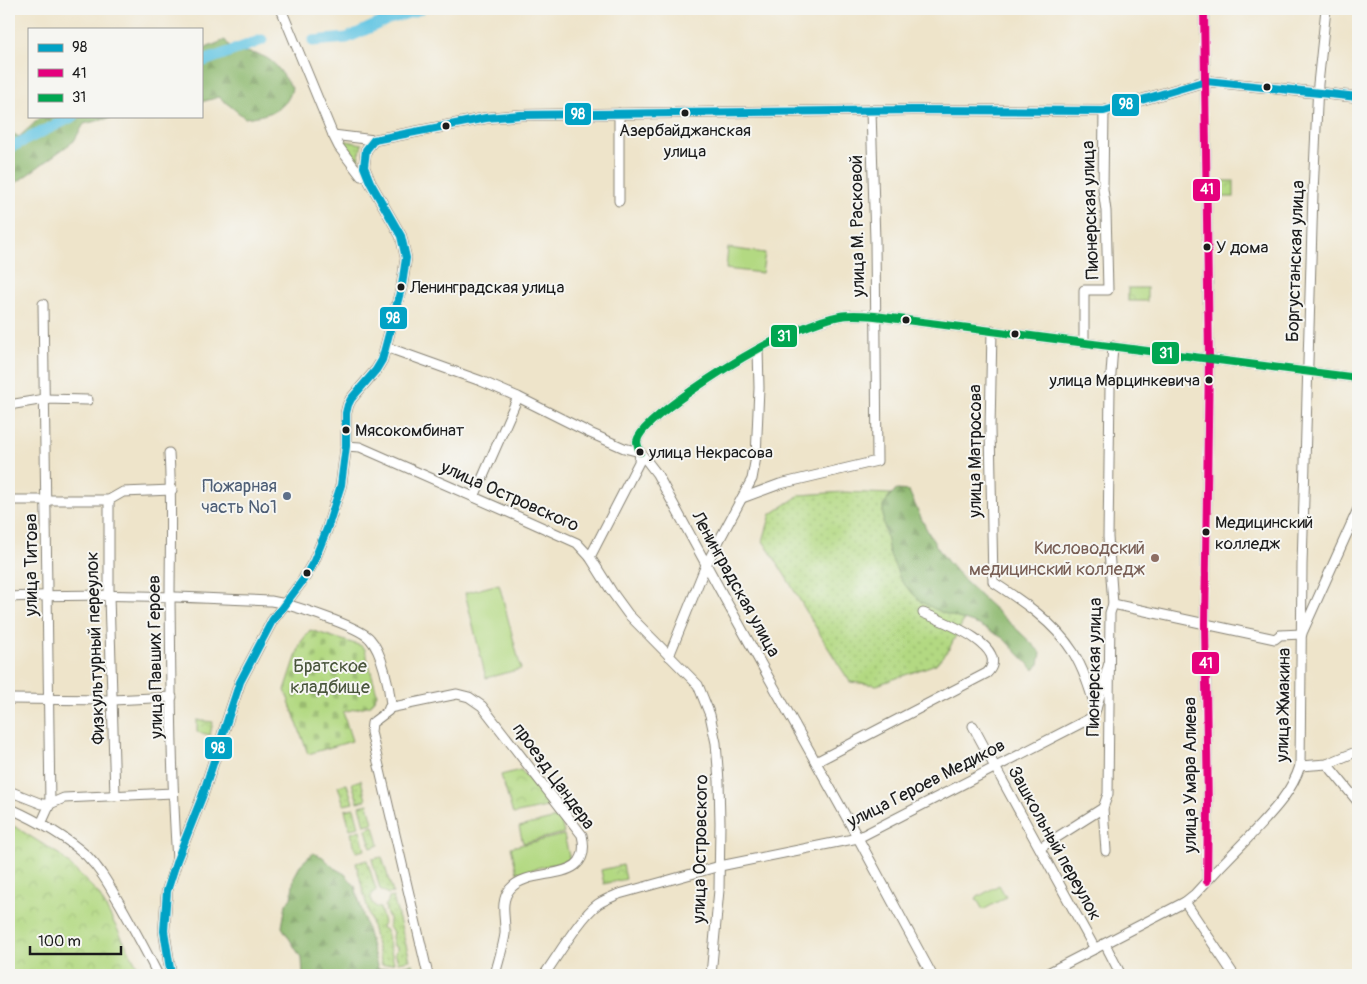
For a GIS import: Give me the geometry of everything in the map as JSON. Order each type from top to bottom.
[{"type":"main road","points":[[171,975],[164,931],[167,891],[177,860],[202,797],[240,682],[272,621],[314,560],[327,529],[339,493],[346,446],[348,405],[350,399],[376,370],[382,360],[402,285],[406,266],[406,253],[401,236],[366,174],[364,158],[366,150],[374,140],[486,118],[521,115],[871,111],[1104,111],[1206,81],[1358,97]]},
{"type":"street","points":[[281,9],[339,147],[361,176],[366,174]]},
{"type":"street","name":"улица Умара Алиева","points":[[1204,9],[1210,359],[1204,624],[1208,806],[1206,881]]},
{"type":"street","name":"Боргустанская улица","points":[[1302,634],[1317,92],[1326,9]]},
{"type":"street","name":"улица М. Расковой","points":[[742,498],[780,484],[877,461],[874,316],[875,241],[871,111]]},
{"type":"street","name":"Пионерская улица","points":[[1084,342],[1084,290],[1108,290],[1106,211],[1103,189],[1104,111]]},
{"type":"street","points":[[619,113],[619,201]]},
{"type":"street","points":[[333,134],[374,140]]},
{"type":"street","name":"улица Титова","points":[[41,824],[50,804],[43,304]]},
{"type":"street","points":[[590,557],[639,462],[640,452],[637,441],[649,424],[664,410],[758,349],[801,329],[840,316],[874,316],[992,330],[1358,378]]},
{"type":"street","name":"улица Матросова","points":[[992,330],[990,428],[993,582],[1026,604],[1059,634],[1073,652],[1084,672],[1096,709]]},
{"type":"street","name":"Пионерская улица","points":[[1106,851],[1103,808],[1108,794],[1110,613],[1113,604],[1108,537],[1110,388],[1113,346]]},
{"type":"street","points":[[386,347],[518,397],[590,434],[624,448],[640,452]]},
{"type":"street","points":[[669,656],[706,565],[752,480],[756,457],[759,388],[758,349]]},
{"type":"street","points":[[474,496],[518,397]]},
{"type":"street","points":[[9,405],[45,399],[88,400]]},
{"type":"street","name":"улица Островского","points":[[346,446],[360,447],[474,496],[577,544],[590,557],[628,614],[698,685],[710,715],[716,742],[718,765],[720,890],[711,975]]},
{"type":"street","name":"Ленинградская улица","points":[[640,452],[657,474],[932,975]]},
{"type":"street","name":"улица Павших Героев","points":[[170,453],[172,490],[170,597],[173,794],[177,860]]},
{"type":"street","points":[[9,500],[109,500],[123,492],[172,490]]},
{"type":"street","name":"Физкультурный переулок","points":[[109,500],[109,596],[116,796]]},
{"type":"street","name":"улица Жмакина","points":[[1044,975],[1185,902],[1273,809],[1296,779],[1300,766],[1302,634],[1358,509]]},
{"type":"street","points":[[9,597],[48,595],[271,601],[285,603],[350,627],[369,638],[380,657],[390,692],[391,704],[388,711],[372,723],[371,732],[428,975]]},
{"type":"street","points":[[1113,604],[1275,639],[1280,635],[1302,634]]},
{"type":"street","points":[[816,762],[988,673],[992,668],[994,662],[992,656],[982,644],[960,629],[923,613]]},
{"type":"street","points":[[1096,709],[1109,663]]},
{"type":"street","name":"проезд Цандера","points":[[389,708],[457,694],[469,697],[482,706],[582,835],[583,856],[578,864],[568,870],[523,880],[510,889],[504,900],[505,934],[495,975]]},
{"type":"street","points":[[9,699],[113,700],[172,698]]},
{"type":"street","name":"улица Героев Медиков","points":[[544,975],[597,904],[619,894],[720,866],[858,838],[1087,720],[1093,716],[1096,709]]},
{"type":"street","name":"Зашкольный переулок","points":[[973,726],[1095,949]]},
{"type":"street","points":[[1300,766],[1327,764],[1358,751]]},
{"type":"street","points":[[1327,764],[1358,802]]},
{"type":"street","points":[[9,791],[42,804],[50,804],[64,798],[173,794]]},
{"type":"street","points":[[9,808],[28,816],[82,852],[102,874],[138,935],[158,975]]},
{"type":"street","points":[[1040,848],[1103,808]]},
{"type":"street","points":[[1185,902],[1234,975]]},
{"type":"street","points":[[1105,944],[1121,975]]},
{"type":"green space","points":[[225,40],[233,51],[255,54],[269,59],[280,70],[292,88],[286,102],[268,114],[245,118],[219,97],[202,102],[202,50]]},
{"type":"green space","points":[[40,118],[110,118],[84,124],[74,141],[9,188],[9,131],[19,137]]},
{"type":"green space","points":[[342,140],[362,144],[357,163],[340,144]]},
{"type":"green space","points":[[1215,181],[1234,181],[1234,197],[1215,197]]},
{"type":"green space","points":[[728,248],[765,253],[762,273],[726,269]]},
{"type":"green space","points":[[1128,288],[1147,288],[1147,301],[1128,301]]},
{"type":"green space","points":[[897,490],[909,491],[921,519],[948,562],[981,597],[1041,653],[1039,664],[1034,670],[1003,638],[979,625],[943,613],[921,602],[901,581],[889,552],[883,520],[883,506],[891,494]]},
{"type":"green space","points":[[843,492],[891,494],[883,506],[921,602],[964,620],[949,649],[936,664],[877,685],[850,682],[763,541],[771,514],[800,495]]},
{"type":"green space","points":[[499,584],[521,669],[486,678],[465,593]]},
{"type":"green space","name":"Братское кладбище","points":[[310,630],[362,646],[365,649],[377,694],[371,705],[343,712],[352,741],[308,754],[285,690],[301,642]]},
{"type":"green space","points":[[197,720],[213,722],[210,735],[197,732]]},
{"type":"green space","points":[[521,770],[551,806],[513,814],[501,775]]},
{"type":"green space","points":[[361,780],[366,800],[358,802],[352,783]]},
{"type":"green space","points":[[347,784],[353,803],[344,805],[338,786]]},
{"type":"green space","points":[[368,804],[373,823],[365,825],[360,806]]},
{"type":"green space","points":[[354,808],[359,827],[350,829],[345,810]]},
{"type":"green space","points":[[560,817],[564,833],[523,843],[519,827]]},
{"type":"green space","points":[[9,823],[60,855],[98,893],[142,975],[9,975]]},
{"type":"green space","points":[[374,826],[379,845],[371,848],[366,829]]},
{"type":"green space","points":[[360,830],[365,850],[356,852],[351,833]]},
{"type":"green space","points":[[564,835],[570,860],[517,873],[511,847]]},
{"type":"green space","points":[[313,853],[323,857],[334,868],[345,874],[355,886],[378,969],[413,964],[416,975],[303,975],[302,959],[282,927],[286,904],[291,898],[294,877],[301,864]]},
{"type":"green space","points":[[382,857],[393,893],[388,894],[380,889],[372,859]]},
{"type":"green space","points":[[367,860],[376,890],[371,896],[371,901],[376,907],[380,908],[384,923],[382,928],[386,930],[394,963],[382,965],[356,863]]},
{"type":"green space","points":[[623,865],[626,879],[604,884],[601,870]]},
{"type":"green space","points":[[999,885],[1006,897],[983,910],[976,898]]},
{"type":"green space","points":[[393,897],[410,960],[398,962],[395,952],[397,947],[394,946],[393,932],[389,926],[389,916],[385,906],[389,898]]},
{"type":"waterway","points":[[313,41],[347,38],[389,19],[421,9]]},
{"type":"waterway","points":[[202,60],[262,40]]},
{"type":"waterway","points":[[9,148],[70,118]]},
{"type":"transit line","name":"41","points":[[1204,9],[1209,359],[1205,624],[1208,806],[1207,881]]},
{"type":"transit line","name":"98","points":[[171,975],[164,931],[167,891],[177,860],[202,797],[240,682],[272,621],[303,580],[314,561],[327,529],[341,485],[346,446],[346,413],[348,405],[382,360],[402,285],[406,258],[401,236],[370,182],[364,167],[366,150],[374,140],[486,118],[521,115],[913,110],[1104,111],[1206,81],[1358,97]]},
{"type":"transit line","name":"31","points":[[640,452],[637,441],[642,431],[671,405],[691,391],[747,355],[776,340],[821,321],[844,315],[875,316],[1358,378]]},
{"type":"place","name":"Азербайджанская улица","points":[[685,113]]},
{"type":"place","name":"У дома","points":[[1207,247]]},
{"type":"place","name":"Ленинградская улица","points":[[401,287]]},
{"type":"place","name":"улица Марцинкевича","points":[[1209,380]]},
{"type":"place","name":"Мясокомбинат","points":[[346,430]]},
{"type":"place","name":"улица Некрасова","points":[[640,452]]},
{"type":"place","name":"Пожарная часть №1","points":[[287,496]]},
{"type":"place","name":"Медицинский колледж","points":[[1206,532]]},
{"type":"place","name":"Кисловодский медицинский колледж","points":[[1155,558]]}]
